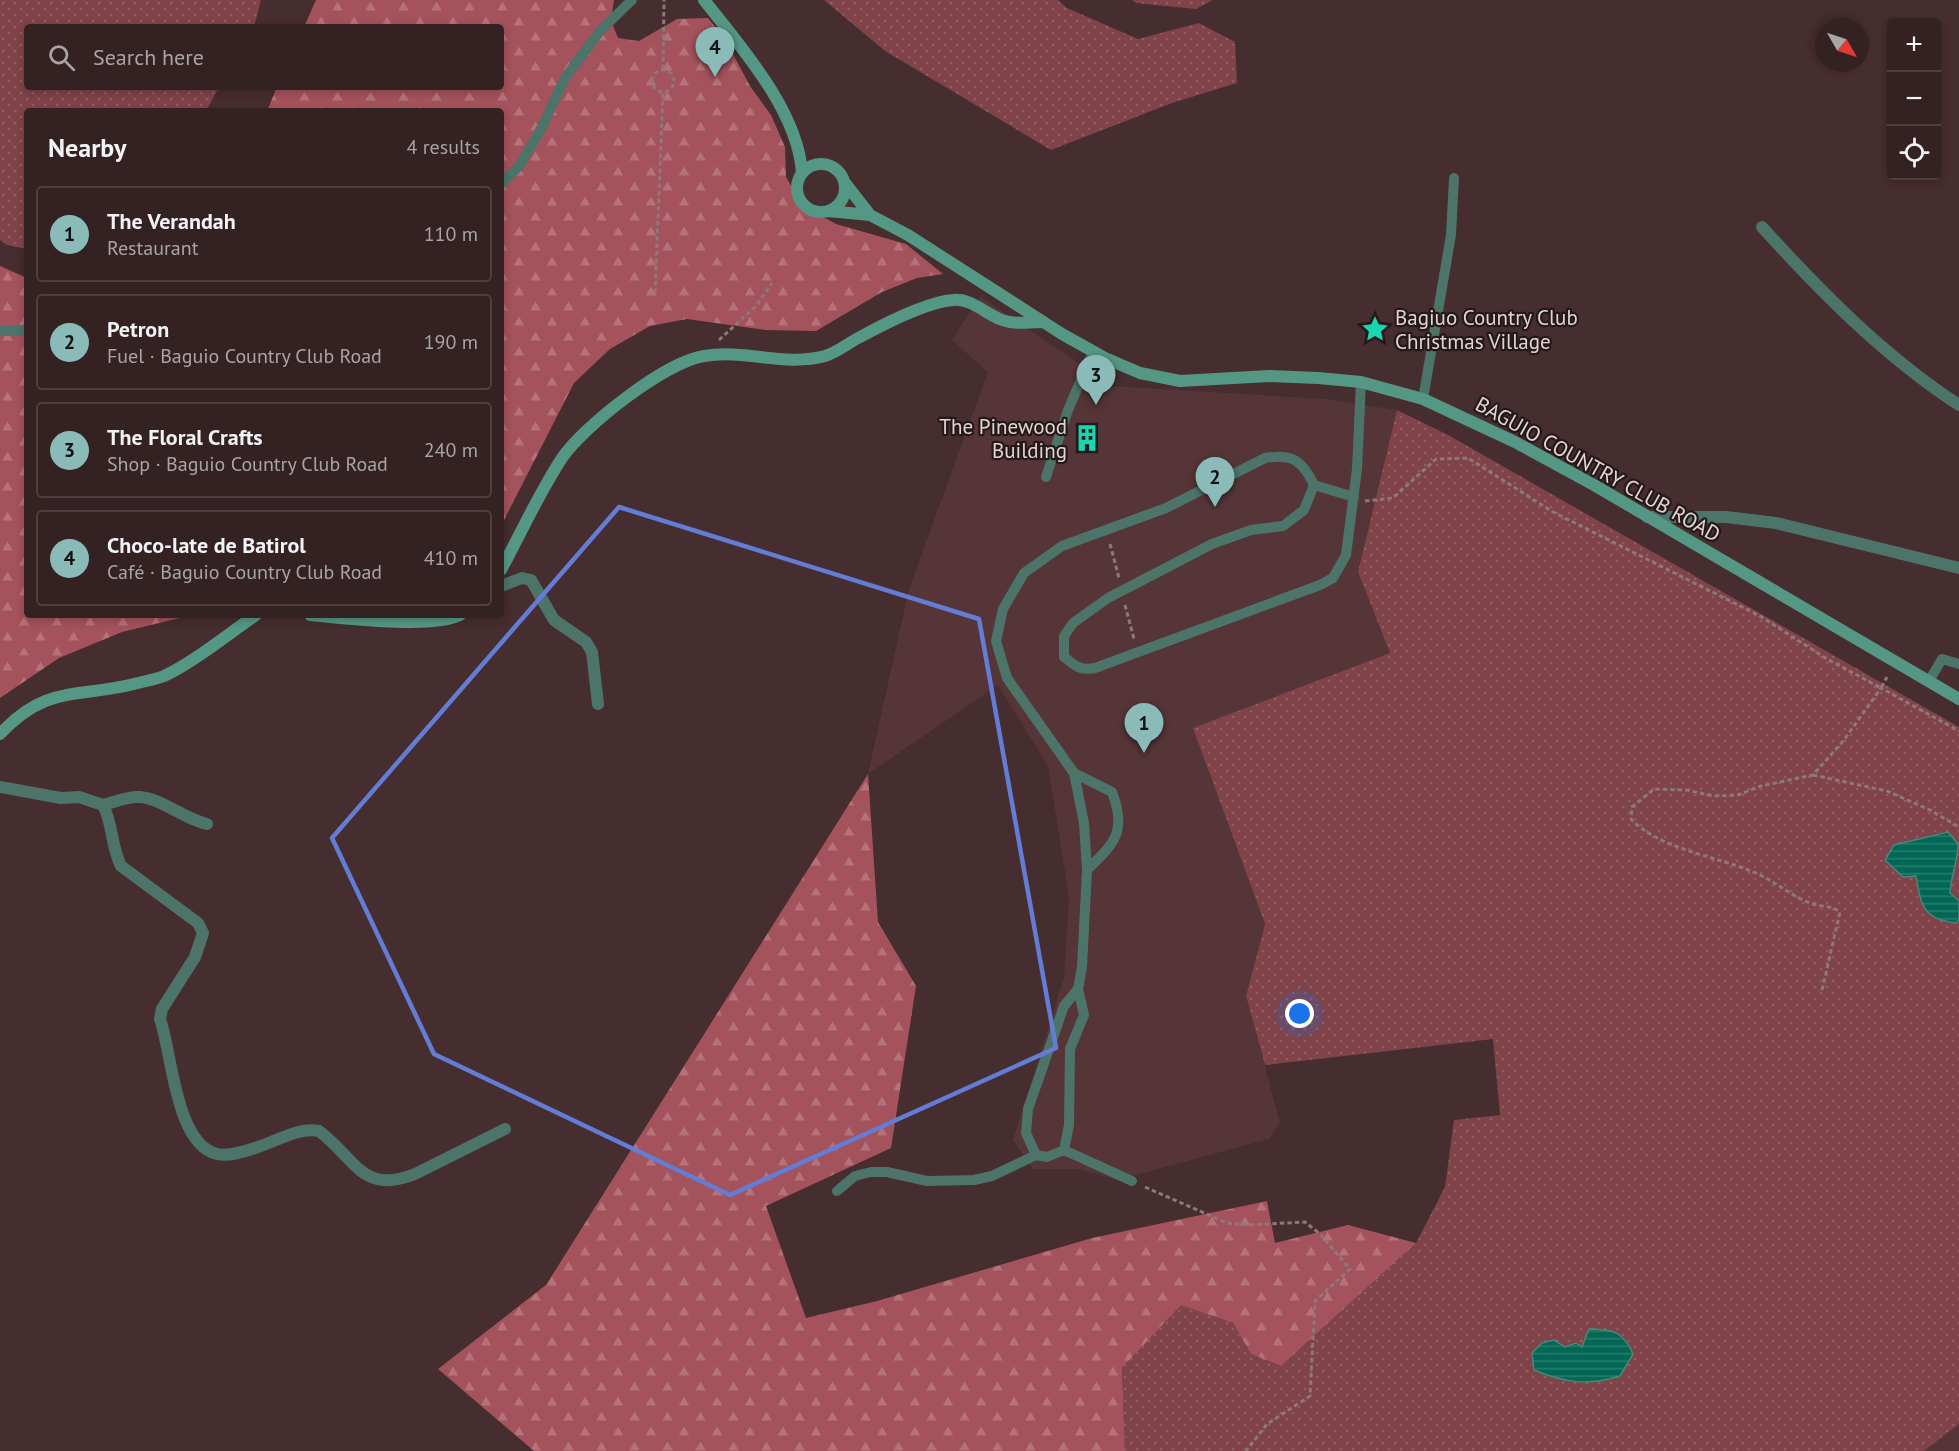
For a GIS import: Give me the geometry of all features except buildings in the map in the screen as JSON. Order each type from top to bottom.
[{"type":"main road","points":[[704,0],[756,68],[779,105],[801,154],[802,173]]},
{"type":"main road","points":[[801,154],[814,164],[832,166],[842,174],[845,183],[841,201],[828,211],[815,212],[800,202],[796,185],[802,173],[814,164]]},
{"type":"main road","name":"BAGUIO COUNTRY CLUB ROAD","points":[[845,183],[870,215],[918,242],[1042,322],[1105,358],[1140,373],[1180,381],[1269,376],[1361,382],[1423,399],[1515,442],[1959,699]]},
{"type":"main road","name":"BAGUIO COUNTRY CLUB ROAD","points":[[828,211],[870,215]]},
{"type":"main road","points":[[504,565],[563,457],[596,424],[646,382],[702,356],[745,354],[775,360],[806,361],[834,353],[859,337],[938,302],[954,300],[964,300],[1004,321],[1042,322]]},
{"type":"main road","points":[[0,734],[17,715],[41,701],[68,693],[127,686],[164,676],[251,618]]},
{"type":"main road","points":[[338,618],[367,621],[411,621],[436,618]]},
{"type":"street","points":[[1762,227],[1797,265],[1873,338],[1933,388],[1959,405]]},
{"type":"street","points":[[1668,529],[1676,516]]},
{"type":"street","points":[[1647,517],[1726,517],[1776,523],[1959,568]]},
{"type":"street","points":[[504,585],[522,578],[531,580],[554,620],[586,642],[592,652],[598,704]]},
{"type":"street","points":[[0,787],[61,798],[79,796],[103,805],[137,796],[149,799],[189,820],[207,824]]},
{"type":"street","points":[[103,805],[111,825],[120,866],[198,923],[203,933],[195,957],[162,1009],[160,1019],[186,1125],[205,1148],[217,1154],[230,1154],[311,1129],[319,1131],[370,1179],[383,1181],[401,1179],[415,1174],[504,1129]]},
{"type":"lane","points":[[504,181],[520,165],[542,127],[565,78],[600,32],[632,0]]},
{"type":"lane","points":[[1423,399],[1451,235],[1454,178]]},
{"type":"lane","points":[[0,331],[24,330]]},
{"type":"lane","points":[[1046,477],[1093,352]]},
{"type":"lane","points":[[1076,393],[1105,358]]},
{"type":"lane","points":[[1314,485],[1304,510],[1283,526],[1251,530],[1212,543],[1108,598],[1073,623],[1064,636],[1064,657],[1075,666],[1085,670],[1095,668],[1320,585],[1333,578],[1346,555],[1361,430],[1361,382]]},
{"type":"lane","points":[[1036,1155],[1026,1133],[1028,1109],[1064,1006],[1077,988],[1082,967],[1087,870],[1084,823],[1074,773],[1007,678],[996,641],[1003,609],[1024,573],[1062,546],[1166,508],[1265,458],[1290,456],[1300,461],[1314,485],[1354,497]]},
{"type":"lane","points":[[1929,681],[1942,659],[1959,664]]},
{"type":"lane","points":[[1074,773],[1112,792],[1120,813],[1118,830],[1107,851],[1087,870]]},
{"type":"lane","points":[[1064,1150],[1069,1125],[1070,1049],[1083,1015],[1077,988]]},
{"type":"lane","points":[[837,1191],[855,1176],[871,1172],[888,1172],[927,1180],[974,1180],[992,1176],[1036,1155],[1047,1156],[1064,1150],[1132,1181]]},
{"type":"path","points":[[663,69],[664,0]]},
{"type":"path","points":[[663,69],[671,73],[675,80],[672,89],[663,92],[655,88],[652,82],[654,74],[663,69]]},
{"type":"path","points":[[655,293],[663,92]]},
{"type":"path","points":[[702,356],[756,306],[772,283]]},
{"type":"path","points":[[1354,497],[1367,501],[1393,498],[1436,459],[1468,458],[1553,512],[1760,616],[1827,659],[1959,731]]},
{"type":"path","points":[[1813,775],[1844,740],[1887,677]]},
{"type":"path","points":[[1822,990],[1840,912],[1834,908],[1812,904],[1752,871],[1699,856],[1641,829],[1631,819],[1632,807],[1654,789],[1686,790],[1714,796],[1738,795],[1761,786],[1813,775],[1887,791],[1930,810],[1959,827]]},
{"type":"path","points":[[1132,1181],[1227,1222],[1249,1226],[1305,1222],[1320,1234],[1350,1269],[1315,1301],[1310,1396],[1267,1424],[1246,1451]]},
{"type":"highlighted area","points":[[619,507],[979,619],[1056,1048],[730,1195],[434,1054],[332,838]]},
{"type":"shaded area","points":[[0,0],[261,0],[255,24],[24,24],[24,90],[217,90],[208,108],[24,108],[24,248],[7,245],[0,240]]},
{"type":"shaded area","points":[[824,0],[1058,0],[1067,8],[1138,39],[1199,23],[1235,42],[1237,83],[1172,103],[1051,150],[885,51]]},
{"type":"shaded area","points":[[1132,0],[1213,0],[1196,9],[1136,3]]},
{"type":"shaded area","points":[[980,296],[1112,386],[1325,399],[1397,410],[1358,572],[1390,653],[1194,728],[1265,924],[1246,996],[1280,1123],[1269,1139],[1117,1180],[1080,1169],[1033,1169],[1013,1140],[1064,978],[1069,897],[1048,766],[998,685],[868,774],[909,589],[988,372],[952,340]]},
{"type":"shaded area","points":[[1397,410],[1450,436],[1959,727],[1959,1424],[1924,1451],[1125,1451],[1122,1368],[1181,1304],[1233,1323],[1251,1354],[1281,1366],[1416,1243],[1445,1187],[1454,1120],[1500,1115],[1493,1039],[1265,1065],[1246,996],[1265,924],[1193,728],[1390,653],[1358,572]]},
{"type":"shaded area","points":[[1948,832],[1958,844],[1950,893],[1959,901],[1959,920],[1956,923],[1930,914],[1922,903],[1916,876],[1903,877],[1885,860],[1894,845]]},
{"type":"shaded area","points":[[1589,1329],[1616,1333],[1629,1346],[1633,1354],[1620,1376],[1577,1382],[1534,1370],[1532,1353],[1542,1343],[1554,1340],[1565,1347],[1576,1343],[1582,1347]]},
{"type":"shaded area","points":[[1959,1424],[1959,1451],[1924,1451]]},
{"type":"green space","points":[[316,0],[614,0],[611,21],[618,38],[639,41],[677,19],[708,18],[725,39],[750,86],[771,115],[785,147],[786,177],[803,206],[836,224],[906,244],[943,274],[917,278],[882,292],[816,331],[765,330],[687,319],[650,326],[610,349],[574,383],[504,520],[504,108],[268,108],[276,90],[504,90],[504,24],[305,24]]},
{"type":"green space","points":[[0,266],[24,277],[24,618],[180,618],[122,632],[59,658],[0,698]]},
{"type":"green space","points":[[868,774],[878,922],[916,986],[891,1148],[766,1206],[806,1318],[877,1301],[1092,1238],[1267,1201],[1275,1243],[1348,1225],[1416,1243],[1281,1366],[1251,1354],[1233,1323],[1181,1305],[1122,1368],[1125,1451],[534,1451],[438,1369],[546,1285]]},
{"type":"place","name":"Choco-late de Batirol","points":[[715,77]]},
{"type":"place","name":"Bagiuo Country Club Christmas Village","points":[[1375,329]]},
{"type":"place","name":"The Floral Crafts","points":[[1096,405]]},
{"type":"place","name":"The Pinewood Building","points":[[1087,438]]},
{"type":"place","name":"Petron","points":[[1215,507]]},
{"type":"place","name":"The Verandah","points":[[1144,753]]}]
